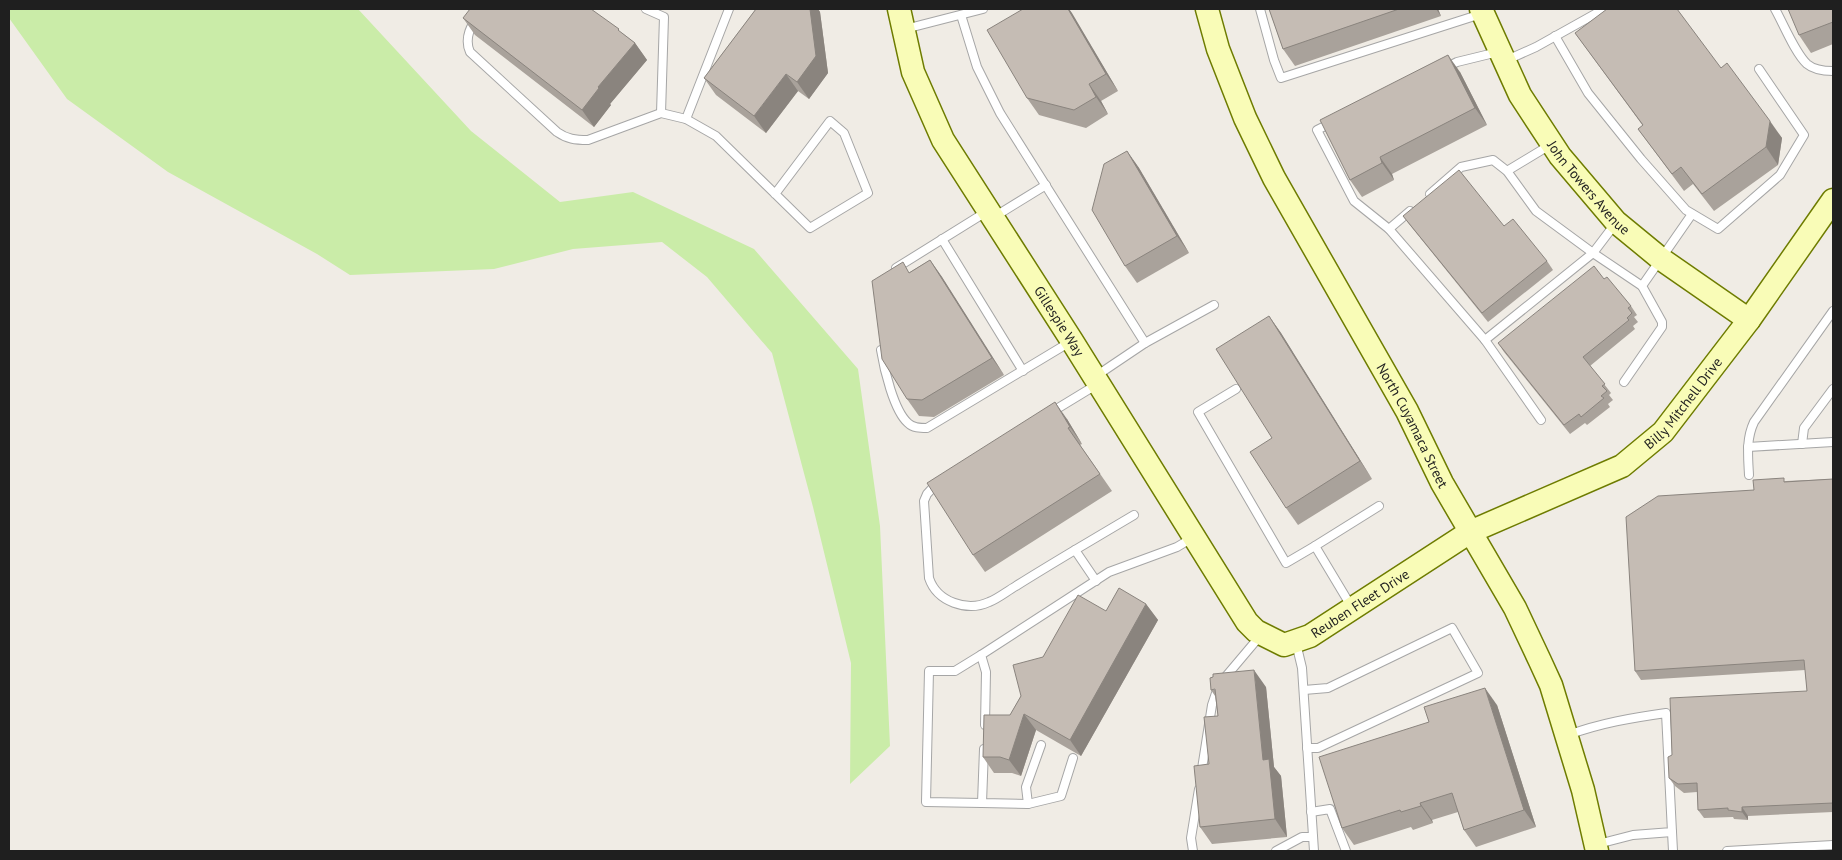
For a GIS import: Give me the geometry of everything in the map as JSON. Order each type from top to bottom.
[{"type":"street","name":"North Cuyamaca Street","points":[[1207,9],[1218,49],[1245,118],[1274,178],[1407,412],[1442,483],[1515,608],[1551,685],[1583,790],[1597,848]]},
{"type":"street","name":"John Towers Avenue","points":[[1482,11],[1520,95],[1560,156],[1616,222],[1660,259],[1749,320]]},
{"type":"street","name":"Gillespie Way","points":[[901,19],[913,72],[942,140],[1072,341],[1194,537],[1254,628]]},
{"type":"street","name":"Billy Mitchell Drive","points":[[1470,532],[1622,466],[1663,432],[1749,320],[1833,200]]},
{"type":"street","name":"Reuben Fleet Drive","points":[[1254,628],[1284,645],[1310,636],[1470,532]]},
{"type":"lane","points":[[482,9],[466,41],[470,52],[566,138],[588,140],[662,113],[686,119],[716,136],[775,194],[810,228],[868,193],[844,133],[830,121],[775,194]]},
{"type":"lane","points":[[646,9],[664,17],[662,113]]},
{"type":"lane","points":[[686,119],[729,9]]},
{"type":"lane","points":[[901,19],[960,15],[983,9]]},
{"type":"lane","points":[[1260,9],[1281,78],[1482,11]]},
{"type":"lane","points":[[1440,70],[1457,62],[1502,56],[1555,36],[1604,9]]},
{"type":"lane","points":[[1775,9],[1807,64],[1819,70],[1833,72]]},
{"type":"lane","points":[[960,15],[977,68],[1000,113],[1145,343]]},
{"type":"lane","points":[[1555,36],[1588,93],[1641,160],[1686,210],[1718,229],[1780,175],[1804,135],[1760,69]]},
{"type":"lane","points":[[1335,121],[1317,130],[1354,201],[1390,229],[1485,340],[1541,420]]},
{"type":"lane","points":[[1507,171],[1552,143]]},
{"type":"lane","points":[[1425,198],[1461,167],[1493,160],[1507,171],[1536,211],[1642,286],[1662,322],[1662,327],[1624,382]]},
{"type":"lane","points":[[889,272],[942,239],[1046,185]]},
{"type":"lane","points":[[1390,229],[1418,204]]},
{"type":"lane","points":[[1642,286],[1692,214]]},
{"type":"lane","points":[[1485,340],[1593,253],[1616,222]]},
{"type":"lane","points":[[942,239],[1023,371]]},
{"type":"lane","points":[[1039,420],[1145,343],[1214,305]]},
{"type":"lane","points":[[1749,475],[1749,432],[1754,422],[1833,311]]},
{"type":"lane","points":[[880,338],[883,366],[890,390],[904,417],[908,424],[914,427],[927,428],[1072,341]]},
{"type":"lane","points":[[1236,389],[1198,412],[1286,563],[1379,506]]},
{"type":"lane","points":[[1802,444],[1804,428],[1833,389]]},
{"type":"lane","points":[[1748,448],[1833,442]]},
{"type":"lane","points":[[945,477],[931,489],[924,501],[929,578],[932,588],[948,602],[971,605],[988,603],[1134,515]]},
{"type":"lane","points":[[1073,758],[1062,796],[1028,804],[926,802],[929,671],[955,671],[1109,572],[1177,547],[1194,537]]},
{"type":"lane","points":[[1315,546],[1352,608]]},
{"type":"lane","points":[[1075,550],[1096,581]]},
{"type":"lane","points":[[1193,851],[1191,838],[1214,698],[1254,628]]},
{"type":"lane","points":[[1304,690],[1328,688],[1452,628],[1478,673],[1318,748],[1307,748]]},
{"type":"lane","points":[[1296,641],[1302,668],[1304,690],[1314,851]]},
{"type":"lane","points":[[981,655],[986,672],[982,803]]},
{"type":"lane","points":[[1567,735],[1623,719],[1666,713],[1673,851]]},
{"type":"lane","points":[[1028,804],[1026,787],[1041,745]]},
{"type":"lane","points":[[1311,812],[1330,809],[1346,851]]},
{"type":"lane","points":[[1597,848],[1633,836],[1672,832]]},
{"type":"lane","points":[[1276,851],[1302,836],[1313,837]]},
{"type":"lane","points":[[1726,851],[1833,845]]},
{"type":"green space","points":[[9,9],[358,9],[471,131],[560,202],[633,192],[754,249],[858,369],[880,526],[890,746],[850,784],[851,663],[813,507],[772,353],[707,277],[662,242],[573,249],[494,269],[350,275],[317,254],[168,172],[67,99],[9,18]]},
{"type":"building","points":[[470,9],[591,9],[635,43],[598,87],[582,110],[463,18]]},
{"type":"building","points":[[756,9],[810,9],[816,56],[797,82],[786,74],[754,116],[704,78]]},
{"type":"building","points":[[1023,9],[1068,9],[1106,74],[1089,84],[1096,97],[1074,110],[1027,98],[987,30]]},
{"type":"building","points":[[1269,9],[1399,9],[1283,49]]},
{"type":"building","points":[[1607,9],[1677,9],[1721,68],[1727,63],[1770,121],[1766,147],[1702,194],[1681,167],[1672,174],[1638,129],[1643,125],[1575,33]]},
{"type":"building","points":[[1788,9],[1833,9],[1833,22],[1799,35]]},
{"type":"building","points":[[1448,55],[1475,108],[1380,157],[1382,163],[1350,180],[1320,120]]},
{"type":"building","points":[[1127,151],[1177,236],[1125,266],[1092,210],[1104,164]]},
{"type":"building","points":[[1459,170],[1504,226],[1513,219],[1547,261],[1482,313],[1403,216]]},
{"type":"building","points":[[930,260],[992,358],[922,400],[907,399],[882,359],[872,281],[903,262],[909,273]]},
{"type":"building","points":[[1594,266],[1604,279],[1607,277],[1631,306],[1628,308],[1632,313],[1627,318],[1629,320],[1583,357],[1605,384],[1602,386],[1607,391],[1601,396],[1604,398],[1581,417],[1579,414],[1564,425],[1498,343]]},
{"type":"building","points":[[1269,316],[1360,461],[1286,508],[1250,452],[1272,438],[1216,349]]},
{"type":"building","points":[[1055,402],[1070,427],[1068,428],[1100,474],[973,555],[927,483]]},
{"type":"building","points":[[1784,478],[1784,482],[1833,479],[1833,803],[1742,807],[1742,812],[1728,810],[1728,808],[1698,810],[1697,783],[1678,784],[1669,778],[1668,757],[1672,755],[1670,698],[1807,691],[1804,660],[1635,671],[1626,517],[1658,496],[1754,490],[1753,480]]},
{"type":"building","points":[[1119,588],[1146,604],[1070,740],[1024,714],[1009,760],[1000,757],[983,757],[984,715],[1010,715],[1021,696],[1013,665],[1043,657],[1078,595],[1106,611]]},
{"type":"building","points":[[1254,670],[1263,760],[1269,759],[1275,819],[1200,827],[1194,766],[1209,764],[1204,717],[1218,716],[1215,689],[1211,690],[1210,678],[1213,677],[1213,674]]},
{"type":"building","points":[[1485,688],[1524,810],[1464,830],[1452,793],[1420,803],[1421,806],[1401,812],[1400,810],[1342,828],[1319,757],[1429,722],[1424,707]]}]
